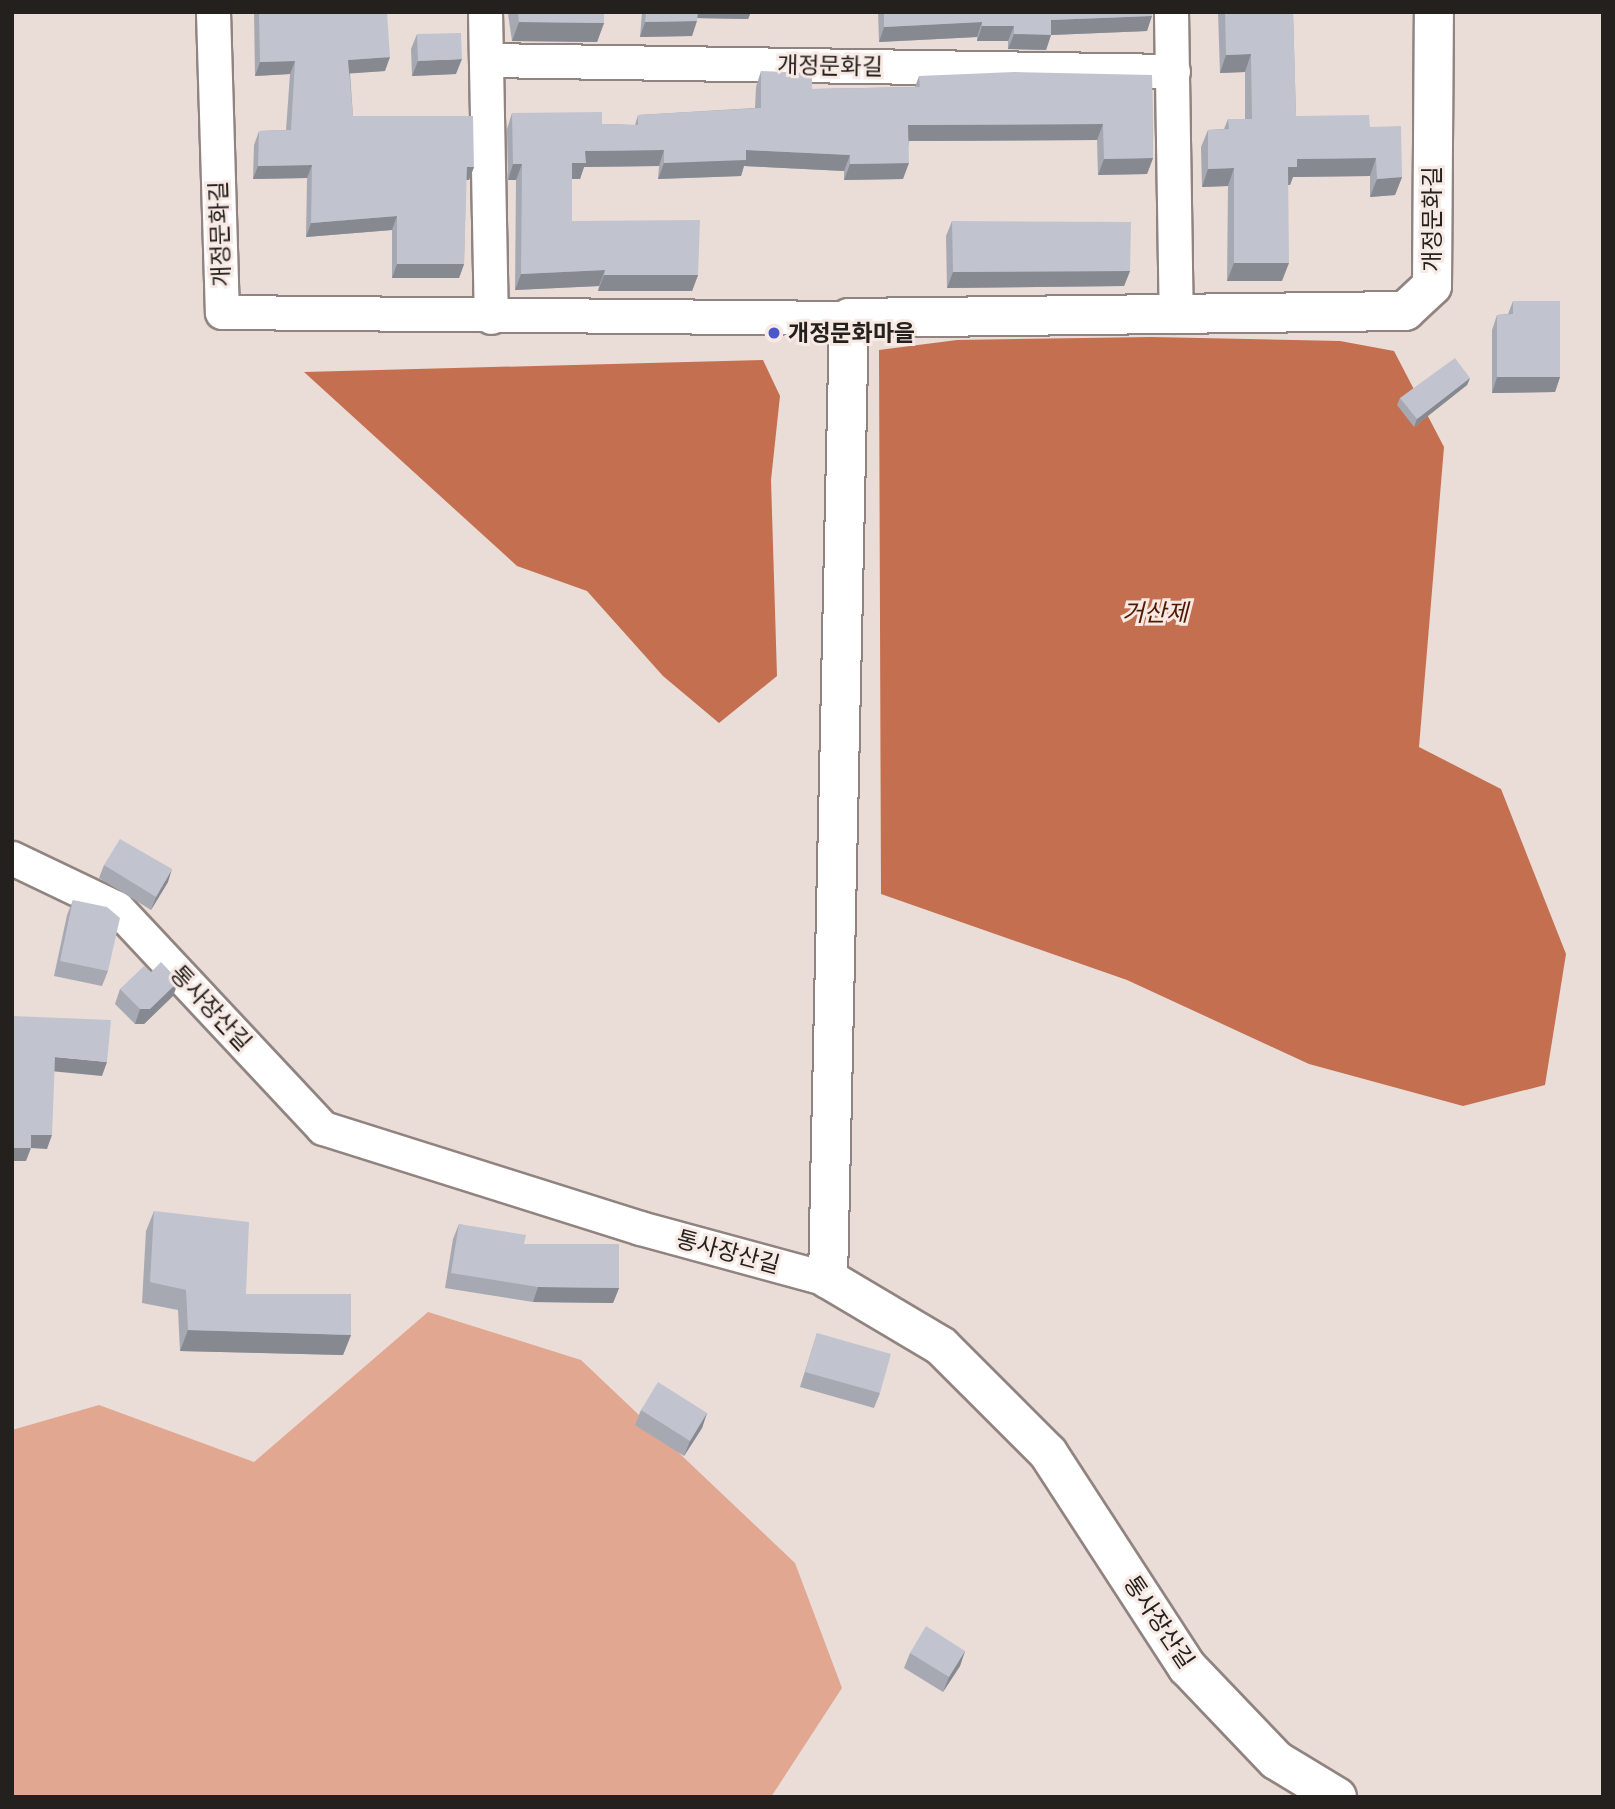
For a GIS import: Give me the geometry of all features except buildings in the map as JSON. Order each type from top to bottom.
[{"type":"street","name":"개정문화길","points":[[214,12],[222,312],[491,317],[849,318],[1176,316],[1405,311],[1432,286],[1433,12]]},
{"type":"street","points":[[485,12],[491,317]]},
{"type":"street","points":[[1171,12],[1176,316]]},
{"type":"street","name":"개정문화길","points":[[487,60],[1173,71]]},
{"type":"street","points":[[828,1279],[849,318]]},
{"type":"street","name":"통사장산길","points":[[12,858],[117,908],[323,1128],[640,1228],[828,1279],[941,1346],[1048,1453],[1187,1667],[1276,1760],[1337,1797]]},
{"type":"shaded area","points":[[428,1312],[581,1360],[795,1563],[842,1688],[771,1797],[12,1797],[12,1430],[99,1405],[254,1462]]},
{"type":"water","name":"거산제","points":[[1151,337],[1340,341],[1394,351],[1444,447],[1419,747],[1501,789],[1566,954],[1545,1085],[1463,1106],[1309,1064],[1127,980],[881,894],[879,350],[957,340]]},
{"type":"water","points":[[763,360],[780,396],[771,480],[777,676],[719,723],[663,676],[587,591],[517,566],[304,372]]},
{"type":"place","name":"개정문화마을","points":[[774,333]]}]
